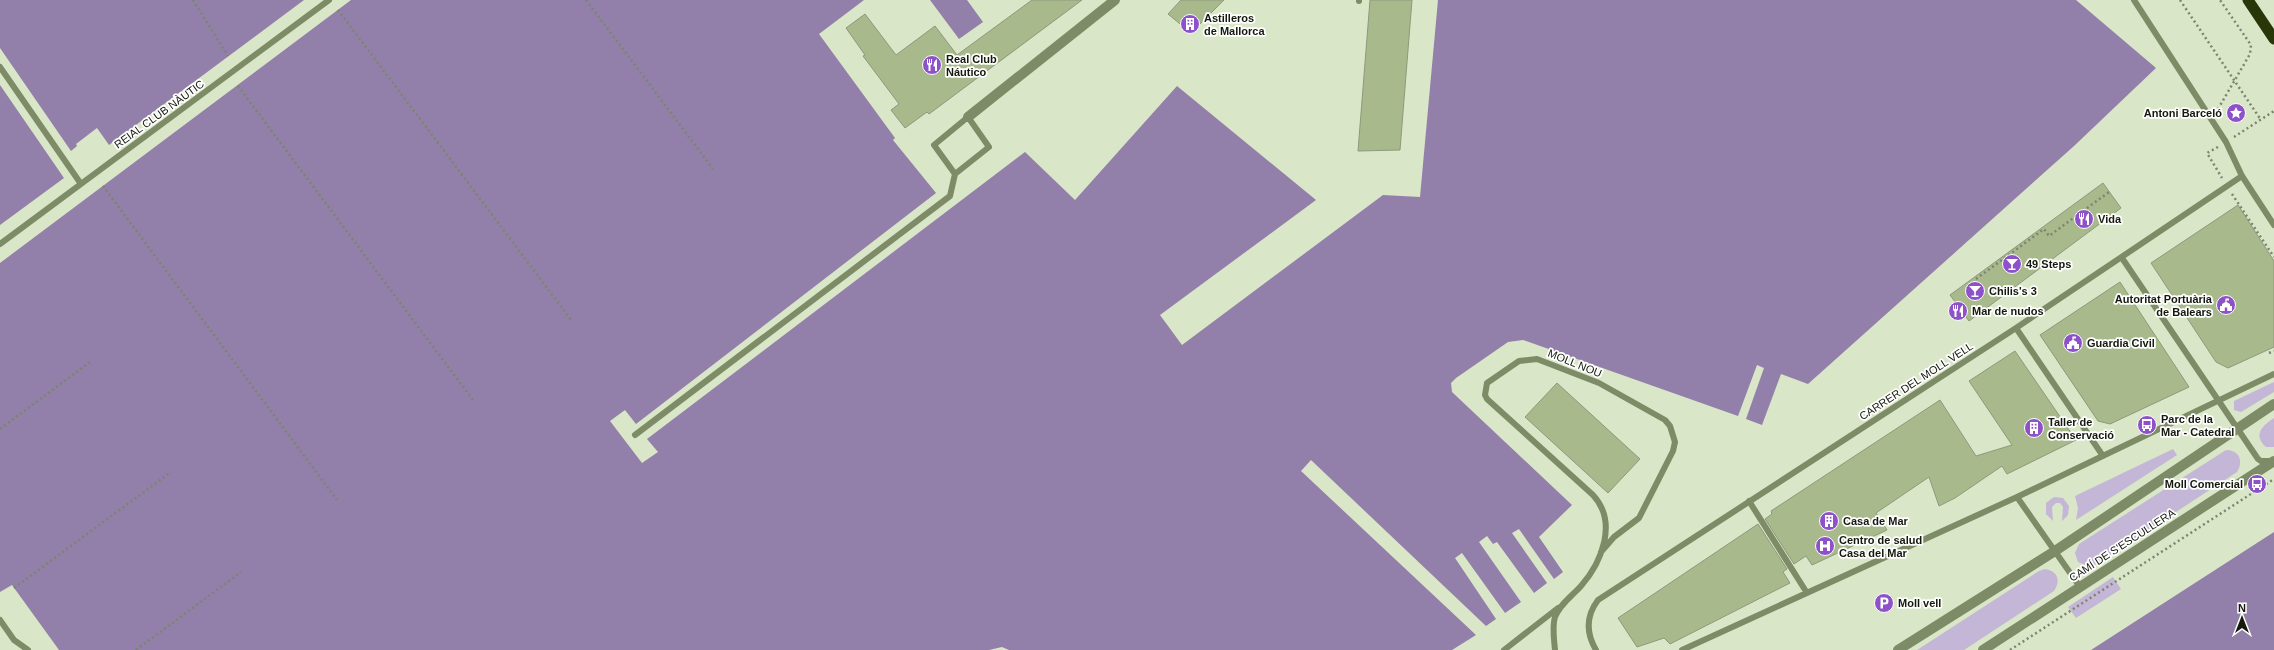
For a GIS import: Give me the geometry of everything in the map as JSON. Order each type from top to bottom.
[{"type":"highway","points":[[2248,0],[2274,39]]},
{"type":"street","points":[[968,117],[1115,0]]},
{"type":"street","points":[[1898,650],[2055,551],[2274,404]]},
{"type":"street","name":"CAMÍ DE S'ESCULLERA","points":[[1984,650],[2274,461]]},
{"type":"lane","name":"REIAL CLUB NÀUTIC","points":[[0,244],[329,0]]},
{"type":"lane","points":[[2134,0],[2226,142],[2242,176],[2274,225]]},
{"type":"lane","points":[[0,67],[81,184]]},
{"type":"lane","points":[[634,435],[950,196],[955,174],[989,147],[968,117],[934,145],[955,174]]},
{"type":"lane","name":"CARRER DEL MOLL VELL","points":[[1596,650],[1592,643],[1588,622],[1591,610],[1598,600],[2016,328],[2242,176]]},
{"type":"lane","points":[[2122,258],[2236,429],[2258,459],[2265,462],[2274,461]]},
{"type":"lane","points":[[2016,328],[2103,456]]},
{"type":"lane","name":"MOLL NOU","points":[[1504,650],[1561,606],[1591,572],[1600,552],[1606,533],[1606,519],[1598,501],[1487,399],[1485,395],[1487,383],[1519,361],[1537,359],[1599,383],[1665,420],[1673,432],[1675,442],[1673,451],[1639,518],[1614,537],[1600,552]]},
{"type":"lane","points":[[1682,650],[2017,497],[2274,374]]},
{"type":"lane","points":[[2017,497],[2080,587]]},
{"type":"lane","points":[[1749,502],[1808,593]]},
{"type":"lane","name":"MOLL NOU","points":[[1555,650],[1554,627],[1556,616],[1561,606]]},
{"type":"lane","points":[[0,620],[14,640],[28,650]]},
{"type":"path","points":[[193,0],[228,56]]},
{"type":"path","points":[[586,0],[713,169]]},
{"type":"path","points":[[2180,0],[2261,120]]},
{"type":"path","points":[[2218,114],[2217,110],[2250,54],[2251,45],[2220,0]]},
{"type":"path","points":[[338,10],[572,321]]},
{"type":"path","points":[[238,86],[473,400]]},
{"type":"path","points":[[103,186],[337,500]]},
{"type":"path","points":[[1976,279],[2044,229],[2049,236],[2109,192]]},
{"type":"path","points":[[2269,353],[2274,351]]},
{"type":"path","points":[[0,429],[90,362]]},
{"type":"path","points":[[14,588],[171,472]]},
{"type":"path","points":[[2010,650],[2274,479]]},
{"type":"path","points":[[136,650],[241,572]]},
{"type":"shaded area","points":[[0,0],[304,0],[109,145],[97,128],[76,144],[77,146],[71,151],[0,48]]},
{"type":"shaded area","points":[[351,0],[864,0],[819,34],[895,138],[893,140],[936,193],[636,424],[625,410],[610,421],[642,463],[658,452],[647,439],[1025,152],[1075,200],[1177,86],[1316,200],[1160,315],[1182,345],[1383,195],[1420,197],[1438,0],[2076,0],[2156,68],[2074,146],[1808,384],[1781,374],[1762,425],[1746,419],[1764,368],[1757,365],[1738,416],[1523,340],[1508,342],[1456,378],[1451,383],[1452,392],[1572,505],[1539,537],[1563,572],[1554,579],[1519,529],[1512,533],[1547,583],[1534,593],[1497,542],[1493,544],[1487,536],[1479,542],[1521,602],[1505,613],[1462,553],[1455,558],[1496,619],[1486,626],[1311,460],[1301,471],[1476,635],[1452,650],[1009,650],[1002,647],[989,650],[59,650],[12,585],[0,592],[0,263]]},
{"type":"shaded area","points":[[930,0],[967,0],[983,22],[959,39]]},
{"type":"shaded area","points":[[0,85],[64,178],[0,225]]},
{"type":"shaded area","points":[[2274,382],[2274,392],[2241,412],[2234,410],[2234,401]]},
{"type":"shaded area","points":[[2274,418],[2274,447],[2266,447],[2262,443],[2259,434],[2263,427]]},
{"type":"shaded area","points":[[2173,449],[2177,455],[2076,520],[2078,508],[2075,496]]},
{"type":"shaded area","points":[[2226,450],[2234,452],[2239,457],[2240,464],[2237,472],[2095,565],[2087,566],[2078,562],[2075,553],[2079,544]]},
{"type":"shaded area","points":[[2054,497],[2063,498],[2069,506],[2068,515],[2062,521],[2063,507],[2060,503],[2056,503],[2052,507],[2053,521],[2046,514],[2046,503]]},
{"type":"shaded area","points":[[2274,532],[2274,650],[2091,650]]},
{"type":"shaded area","points":[[2045,569],[2053,572],[2057,577],[2058,580],[2054,591],[1964,650],[1917,650],[2039,571]]},
{"type":"shaded area","points":[[2113,577],[2121,589],[2076,618],[2068,607]]},
{"type":"building","name":"Real Club Náutico","points":[[1032,0],[1082,0],[929,114],[927,112],[905,128],[891,110],[899,104],[863,56],[865,55],[846,28],[865,14],[896,55],[935,26],[957,55]]},
{"type":"building","name":"Astilleros de Mallorca","points":[[1181,0],[1224,0],[1191,33],[1168,14]]},
{"type":"building","points":[[1370,0],[1412,0],[1400,150],[1358,151]]},
{"type":"building","points":[[2103,183],[2121,208],[1969,321],[1950,295]]},
{"type":"building","name":"Autoritat Portuària de Balears","points":[[2238,205],[2274,261],[2274,347],[2228,368],[2216,362],[2151,263]]},
{"type":"building","points":[[2120,282],[2189,387],[2110,424],[2098,421],[2040,335]]},
{"type":"building","name":"Taller de Conservació","points":[[2015,351],[2076,440],[2007,474],[2002,466],[1955,498],[1939,506],[1929,477],[1876,513],[1887,530],[1812,565],[1806,556],[1794,564],[1765,519],[1772,514],[1771,511],[1940,400],[1976,456],[2012,445],[1969,381]]},
{"type":"building","points":[[1557,383],[1640,459],[1608,493],[1525,417]]},
{"type":"building","points":[[1758,524],[1787,569],[1783,572],[1790,583],[1670,644],[1664,638],[1637,647],[1618,618]]},
{"type":"place","name":"Astilleros de Mallorca","points":[[1190,24]]},
{"type":"place","name":"Real Club Náutico","points":[[932,65]]},
{"type":"place","name":"Antoni Barceló","points":[[2236,113]]},
{"type":"place","name":"Vida","points":[[2084,219]]},
{"type":"place","name":"49 Steps","points":[[2012,264]]},
{"type":"place","name":"Chilis's 3","points":[[1975,291]]},
{"type":"place","name":"Autoritat Portuària de Balears","points":[[2226,305]]},
{"type":"place","name":"Mar de nudos","points":[[1958,311]]},
{"type":"place","name":"Guardia Civil","points":[[2073,343]]},
{"type":"place","name":"Parc de la Mar - Catedral","points":[[2147,425]]},
{"type":"place","name":"Taller de Conservació","points":[[2034,428]]},
{"type":"place","name":"Moll Comercial","points":[[2257,484]]},
{"type":"place","name":"Casa de Mar","points":[[1829,521]]},
{"type":"place","name":"Centro de salud Casa del Mar","points":[[1825,546]]},
{"type":"place","name":"Moll vell","points":[[1884,603]]}]
